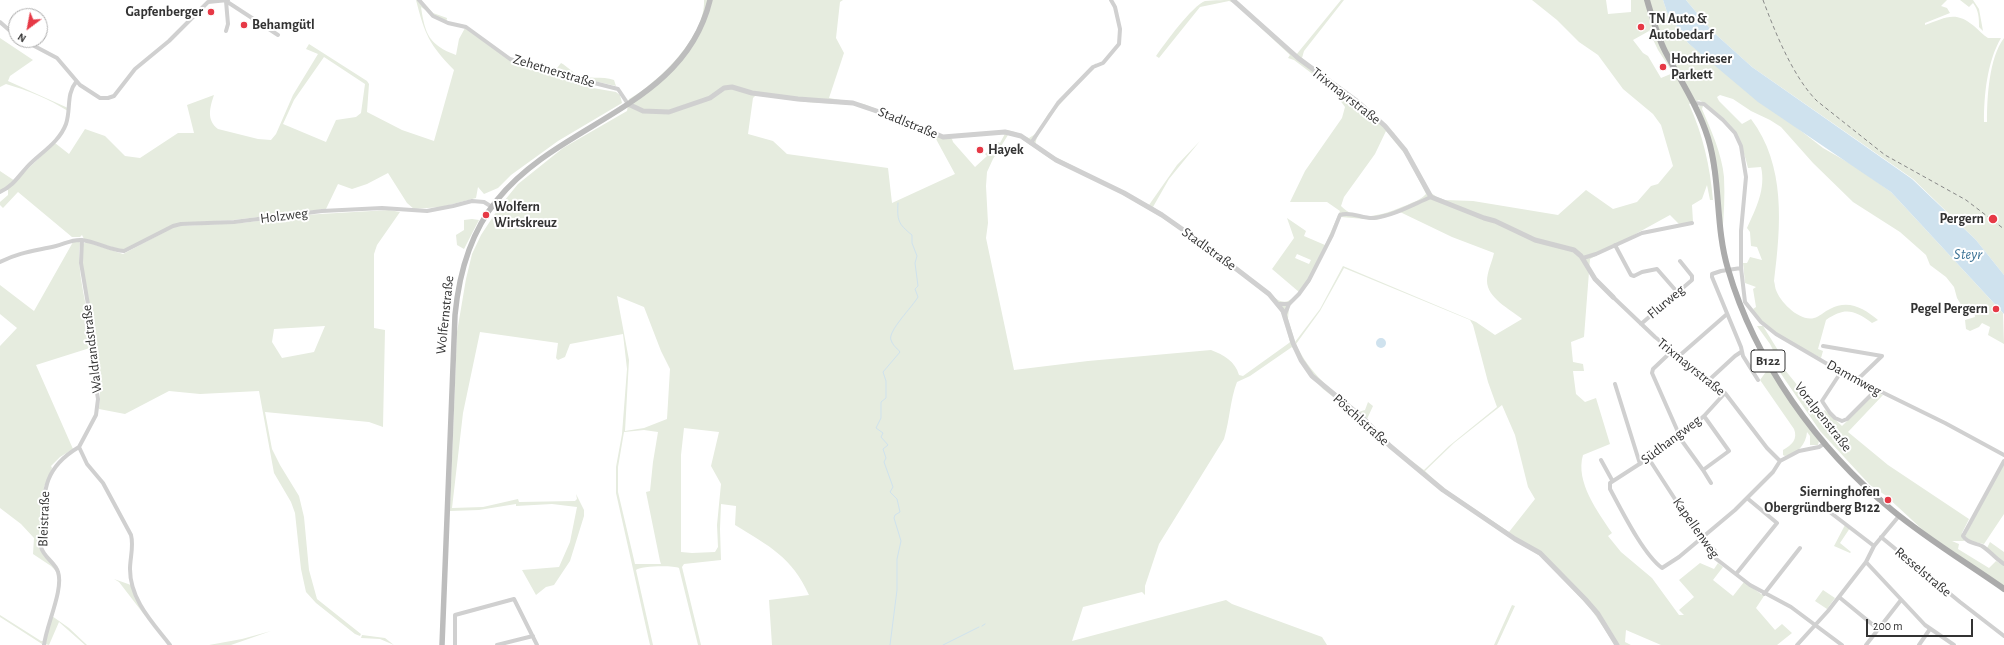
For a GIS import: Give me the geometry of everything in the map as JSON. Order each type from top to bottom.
[{"type":"main road","name":"Wolfernstraße","points":[[442,645],[453,342],[457,295],[468,252],[477,230],[492,207],[515,180],[550,152],[628,104],[663,78],[681,60],[697,35],[710,0]]},
{"type":"main road","name":"Voralpenstraße","points":[[1647,0],[1662,45],[1694,103],[1712,154],[1720,234],[1728,270],[1739,300],[1762,349],[1787,392],[1825,443],[1870,490],[1899,516],[2004,589]]},
{"type":"street","name":"Zehetnerstraße","points":[[419,0],[433,16],[448,23],[466,27],[510,59],[539,69],[618,90],[628,104]]},
{"type":"street","points":[[1031,143],[1058,103],[1093,67],[1103,63],[1119,44],[1120,29],[1115,7],[1111,0]]},
{"type":"street","name":"Trixmayrstraße","points":[[1233,0],[1298,58],[1362,106],[1385,126],[1405,150],[1431,196]]},
{"type":"street","points":[[226,31],[228,24],[227,1]]},
{"type":"street","points":[[38,48],[56,58],[76,82],[100,98],[108,98],[114,96],[135,69],[169,41],[208,2],[227,1],[278,35]]},
{"type":"street","points":[[0,22],[8,29]]},
{"type":"street","points":[[0,192],[17,181],[27,167],[61,134],[68,116],[70,91],[76,82]]},
{"type":"street","name":"Stadlstraße","points":[[628,104],[643,111],[669,112],[710,98],[724,88],[732,87],[752,93],[791,98],[840,101],[863,105],[942,137],[1008,132],[1018,135],[1056,160],[1124,193],[1162,215],[1210,248],[1279,304],[1285,314]]},
{"type":"street","points":[[1694,103],[1704,104],[1730,126],[1738,139],[1743,152],[1746,177],[1741,231],[1741,268],[1712,275],[1726,314],[1741,347],[1741,352],[1758,380]]},
{"type":"street","points":[[1285,314],[1289,304],[1299,294],[1309,280],[1332,235],[1340,215],[1347,214],[1367,218],[1380,217],[1431,196],[1495,221],[1535,240],[1566,246],[1577,252],[1583,258],[1592,275],[1613,297]]},
{"type":"street","name":"Holzweg","points":[[82,240],[115,251],[124,251],[173,226],[181,224],[234,222],[322,211],[382,208],[427,210],[472,201],[480,201],[492,207]]},
{"type":"street","points":[[1583,258],[1654,230],[1692,222]]},
{"type":"street","points":[[0,262],[22,252],[58,246],[67,241],[82,240]]},
{"type":"street","name":"Waldrandstraße","points":[[79,447],[96,415],[98,399],[92,362],[94,340],[81,263],[82,240]]},
{"type":"street","points":[[1615,245],[1630,275],[1634,276],[1642,272],[1657,269],[1678,293]]},
{"type":"street","name":"Flurweg","points":[[1641,324],[1692,280],[1692,276],[1680,261]]},
{"type":"street","name":"Dammweg","points":[[1741,268],[1746,305],[1761,322],[1776,334],[1841,372],[1957,429],[2004,455]]},
{"type":"street","name":"Trixmayrstraße","points":[[1613,297],[1672,351],[1725,393],[1767,448],[1780,461]]},
{"type":"street","points":[[1279,304],[1289,304]]},
{"type":"street","name":"Pöschlstraße","points":[[1285,314],[1293,343],[1299,356],[1306,368],[1320,383],[1363,418],[1390,446],[1444,490],[1515,539],[1540,553],[1586,599],[1598,614],[1617,645]]},
{"type":"street","points":[[1679,356],[1726,314]]},
{"type":"street","points":[[1822,346],[1882,356],[1857,380]]},
{"type":"street","points":[[1672,351],[1654,368],[1652,373],[1680,436],[1704,470],[1711,483]]},
{"type":"street","points":[[1709,380],[1741,352]]},
{"type":"street","points":[[1841,372],[1822,401],[1835,418],[1842,421],[1847,419],[1872,394]]},
{"type":"street","points":[[1615,384],[1640,464]]},
{"type":"street","name":"Südhangweg","points":[[1612,480],[1649,459],[1680,436],[1704,416],[1725,393]]},
{"type":"street","points":[[1704,416],[1729,451],[1704,470]]},
{"type":"street","points":[[1601,460],[1612,480],[1610,483],[1610,490],[1645,548],[1662,568],[1702,539],[1777,468],[1780,461],[1799,451],[1819,447],[1825,443]]},
{"type":"street","points":[[79,447],[87,464],[103,483],[131,535],[130,570],[136,596],[147,617],[170,645]]},
{"type":"street","name":"Bleistraße","points":[[44,645],[59,582],[58,570],[45,556],[41,547],[46,484],[54,467],[59,461],[79,447]]},
{"type":"street","name":"Kapellenweg","points":[[1649,459],[1702,539],[1715,551],[1715,558],[1764,594],[1783,602],[1816,624],[1842,645]]},
{"type":"street","points":[[2004,462],[1963,536],[1969,542],[1985,548],[2004,564]]},
{"type":"street","points":[[1736,574],[1777,523],[1747,498]]},
{"type":"street","name":"Resselstraße","points":[[1831,513],[1874,546]]},
{"type":"street","points":[[1797,645],[1839,597],[1866,562],[1881,536],[1899,516]]},
{"type":"street","name":"Resselstraße","points":[[1881,536],[1960,602],[2004,636]]},
{"type":"street","points":[[1764,594],[1800,548]]},
{"type":"street","points":[[1866,562],[1930,629],[1954,645]]},
{"type":"street","points":[[1839,597],[1878,629]]},
{"type":"street","points":[[455,645],[455,615],[510,600],[516,601],[537,645]]},
{"type":"street","points":[[1866,645],[1901,600]]},
{"type":"street","points":[[1919,645],[1930,629]]},
{"type":"street","points":[[497,645],[533,636]]},
{"type":"shaded area","points":[[416,0],[421,0],[433,13],[447,18],[446,24],[421,7],[424,24],[430,37],[434,43],[447,51],[456,55],[459,39],[465,28],[508,59],[539,71],[580,81],[593,88],[616,92],[620,95],[622,103],[558,141],[511,175],[498,188],[484,194],[478,187],[476,198],[441,207],[414,209],[407,203],[388,173],[367,184],[352,189],[338,184],[326,209],[233,220],[181,223],[123,250],[84,239],[82,235],[80,237],[72,237],[18,192],[3,208],[0,205],[0,202],[8,195],[8,190],[5,189],[0,191],[0,171],[15,181],[55,143],[69,154],[85,129],[105,136],[125,156],[140,158],[178,133],[194,133],[187,105],[214,95],[210,109],[210,117],[218,129],[258,139],[271,140],[276,134],[293,95],[318,54],[306,49],[309,44],[367,81],[369,84],[367,112],[402,130],[434,141],[454,70],[433,46],[425,31]],"holes":[[[324,57],[365,84],[361,113],[356,117],[336,120],[326,142],[283,124],[294,100]]]},
{"type":"shaded area","points":[[704,0],[843,0],[840,2],[836,38],[844,53],[829,98],[864,104],[952,139],[975,167],[987,156],[985,154],[998,142],[1000,143],[1007,130],[1029,138],[1037,133],[1048,114],[1096,63],[1094,69],[1079,83],[1050,117],[1037,138],[1036,145],[1042,150],[1149,205],[1177,165],[1200,141],[1169,179],[1153,207],[1278,300],[1285,302],[1290,300],[1299,292],[1272,269],[1294,238],[1287,218],[1306,231],[1304,236],[1325,245],[1340,211],[1327,202],[1290,202],[1305,171],[1342,118],[1345,107],[1331,88],[1294,60],[1288,58],[1290,55],[1234,3],[1229,1],[1200,7],[1159,58],[1156,56],[1179,26],[1200,4],[1205,1],[1236,0],[1296,55],[1341,0],[1344,0],[1304,51],[1302,58],[1394,133],[1431,193],[1445,200],[1473,201],[1558,215],[1586,190],[1613,209],[1637,202],[1651,186],[1658,184],[1673,166],[1661,125],[1653,114],[1623,89],[1598,55],[1579,42],[1557,20],[1532,0],[1606,0],[1608,14],[1631,12],[1631,0],[1663,0],[1667,12],[1688,43],[1823,148],[1856,167],[1891,192],[2003,313],[2004,344],[1988,335],[1990,327],[1982,323],[1979,327],[1970,331],[1966,329],[1965,320],[1975,317],[1974,309],[1963,308],[1957,298],[1954,287],[1946,277],[1930,265],[1926,255],[1900,232],[1853,202],[1813,163],[1781,127],[1751,111],[1733,99],[1720,95],[1717,97],[1719,101],[1742,124],[1751,119],[1762,137],[1776,176],[1779,218],[1774,281],[1778,295],[1791,310],[1803,317],[1814,318],[1837,306],[1849,305],[1856,306],[1878,320],[1872,323],[1855,313],[1844,312],[1826,320],[1818,349],[1823,351],[1821,358],[1783,338],[1766,325],[1759,317],[1753,309],[1756,307],[1753,289],[1756,287],[1745,283],[1743,263],[1747,263],[1750,257],[1762,260],[1757,247],[1751,246],[1750,232],[1747,228],[1757,206],[1761,191],[1761,167],[1748,168],[1737,136],[1718,113],[1699,100],[1689,104],[1705,151],[1713,200],[1710,200],[1707,185],[1702,199],[1692,205],[1693,222],[1679,224],[1670,215],[1590,259],[1584,337],[1571,342],[1573,362],[1583,364],[1584,371],[1573,371],[1576,394],[1585,402],[1596,398],[1610,444],[1583,455],[1581,465],[1582,476],[1589,496],[1600,516],[1612,533],[1608,536],[1621,552],[1652,578],[1679,615],[1684,615],[1679,610],[1694,597],[1679,580],[1700,563],[1714,569],[1718,563],[1723,567],[1713,580],[1733,596],[1744,582],[1764,596],[1756,608],[1775,630],[1782,624],[1792,633],[1777,645],[1661,645],[1626,630],[1625,642],[1631,645],[1615,645],[1591,609],[1543,558],[1451,498],[1394,448],[1361,419],[1323,389],[1313,378],[1292,347],[1250,376],[1237,382],[1224,439],[1159,544],[1145,586],[1145,595],[1142,592],[1083,607],[1072,641],[1226,600],[1232,604],[1322,637],[1327,645],[772,645],[769,600],[809,595],[795,571],[787,562],[769,546],[735,525],[736,506],[721,504],[721,560],[684,564],[682,567],[701,645],[698,645],[679,568],[670,566],[656,566],[636,570],[653,645],[650,645],[616,493],[616,467],[622,434],[627,369],[623,334],[570,344],[565,357],[558,360],[556,358],[558,343],[480,332],[463,413],[452,508],[483,507],[518,499],[519,502],[575,501],[577,499],[576,494],[584,510],[584,516],[570,561],[554,585],[546,587],[536,595],[522,570],[559,567],[570,542],[577,507],[552,504],[516,506],[516,504],[479,510],[450,511],[457,332],[472,254],[481,235],[500,206],[518,184],[563,148],[627,111],[629,99],[641,92],[666,70],[689,43],[703,14]],"holes":[[[1649,31],[1658,50],[1673,73],[1661,78],[1648,56],[1643,53],[1633,40]],[[756,95],[805,102],[855,105],[908,124],[936,139],[955,174],[892,203],[888,168],[787,154],[773,141],[748,134],[753,98]],[[1386,131],[1408,158],[1426,194],[1407,205],[1373,216],[1356,215],[1348,212],[1341,206],[1344,197],[1375,154]],[[1008,135],[1019,137],[1049,158],[1122,194],[1161,217],[1209,250],[1272,299],[1283,315],[1290,342],[1243,376],[1239,375],[1232,362],[1211,350],[1088,361],[1014,370],[986,238],[988,223],[986,186],[987,172]],[[1400,212],[1452,237],[1494,253],[1488,274],[1488,287],[1500,303],[1522,319],[1495,335],[1476,322],[1343,266],[1320,309],[1295,342],[1288,319],[1289,307],[1310,282],[1341,217],[1376,220]],[[1297,254],[1311,260],[1309,264],[1295,258]],[[1344,268],[1470,320],[1473,325],[1488,382],[1497,407],[1449,446],[1424,470],[1394,448],[1367,419],[1373,406],[1368,402],[1365,410],[1358,412],[1315,374],[1296,344],[1320,311]],[[617,296],[644,307],[661,351],[670,369],[667,419],[644,428],[625,431],[629,360]],[[1502,405],[1515,435],[1528,487],[1535,499],[1509,532],[1442,487],[1425,471],[1454,443]],[[684,428],[719,432],[711,466],[721,484],[717,525],[718,547],[715,552],[681,552],[681,455]],[[644,430],[658,432],[650,491],[646,492],[661,564],[635,564],[618,492],[618,467],[624,432]]]},
{"type":"shaded area","points":[[1686,0],[1947,0],[1941,6],[1947,8],[1950,13],[1925,23],[1925,25],[1944,18],[1961,18],[1974,26],[1988,38],[2001,38],[1992,57],[1989,68],[1984,122],[1987,122],[1988,90],[1992,67],[1999,46],[2004,38],[2004,275],[1976,240],[1913,179],[1752,67],[1712,31]]},
{"type":"shaded area","points":[[1960,0],[1973,0],[1979,9],[1983,31],[1979,27],[1978,12],[1973,3],[1969,7]]},
{"type":"shaded area","points":[[0,38],[8,43],[8,48],[15,48],[33,60],[10,76],[8,81],[68,108],[68,111],[46,99],[22,89],[6,84],[0,87]]},
{"type":"shaded area","points":[[561,63],[579,76],[614,80],[616,86],[554,72]]},
{"type":"shaded area","points":[[1700,105],[1703,106],[1702,109],[1716,142],[1723,168],[1724,213],[1722,235],[1704,120],[1699,107]]},
{"type":"shaded area","points":[[389,210],[400,212],[377,245],[374,254],[374,328],[385,330],[383,427],[369,422],[265,412],[272,449],[299,496],[304,517],[309,570],[317,599],[361,634],[360,636],[355,634],[316,603],[306,592],[301,569],[295,513],[291,502],[274,473],[259,391],[200,394],[169,391],[125,414],[99,409],[100,390],[94,370],[95,340],[82,263],[83,244],[86,242],[123,254],[174,227],[242,223],[303,215]],"holes":[[[325,326],[314,352],[282,358],[272,342],[274,329]]]},
{"type":"shaded area","points":[[464,220],[479,220],[464,249],[457,245],[456,235],[464,230]]},
{"type":"shaded area","points":[[79,241],[80,269],[93,347],[36,365],[73,449],[60,457],[51,466],[52,468],[44,487],[39,543],[56,571],[33,554],[34,538],[21,524],[0,508],[0,346],[17,328],[0,314],[0,285],[34,311],[73,242]]},
{"type":"shaded area","points":[[1757,326],[1763,326],[1784,360],[1785,370],[1820,413],[1825,410],[1842,426],[1876,392],[1883,395],[1848,432],[1888,465],[1969,519],[1962,533],[1964,541],[1952,541],[1959,544],[1958,549],[1989,568],[1996,561],[2004,566],[2004,587],[1925,532],[1885,495],[1870,485],[1820,431],[1775,365],[1779,362],[1770,344]]},
{"type":"shaded area","points":[[1768,369],[1819,441],[1818,445],[1810,445],[1810,436],[1807,432],[1805,441],[1797,451],[1790,455],[1783,455],[1783,450],[1795,439],[1795,433],[1794,429],[1760,380]]},
{"type":"shaded area","points":[[2004,463],[2004,514],[1984,544],[1970,541],[1965,536]]},
{"type":"shaded area","points":[[1845,525],[1850,528],[1840,543],[1851,552],[1850,553],[1834,546]]},
{"type":"shaded area","points":[[1990,542],[2004,552],[2004,563],[1987,548]]},
{"type":"shaded area","points":[[114,579],[131,585],[146,617],[119,582]]},
{"type":"shaded area","points":[[1823,590],[1835,598],[1827,609],[1815,601]]},
{"type":"shaded area","points":[[1512,605],[1515,606],[1497,645],[1494,645]]},
{"type":"shaded area","points":[[0,615],[43,641],[42,644],[0,617]]},
{"type":"shaded area","points":[[52,616],[69,628],[87,645],[85,645],[59,622],[49,645],[45,644]]},
{"type":"shaded area","points":[[271,631],[231,645],[209,645],[242,639]]},
{"type":"shaded area","points":[[362,635],[385,638],[394,645],[380,639],[361,638]]},
{"type":"water","name":"Steyr","points":[[1663,0],[1686,0],[1712,31],[1752,67],[1912,179],[1976,240],[2004,275],[2004,314],[1891,192],[1758,102],[1688,43],[1667,12]]},
{"type":"water","points":[[1381,338],[1386,343],[1381,348],[1376,343]]},
{"type":"waterway","points":[[890,645],[897,590],[897,559],[901,541],[894,518],[895,515],[900,512],[897,499],[890,492],[893,487],[884,462],[886,458],[883,449],[888,445],[881,437],[883,433],[876,428],[881,418],[881,402],[886,398],[886,381],[883,372],[900,352],[893,344],[891,336],[896,325],[918,297],[915,289],[918,286],[915,263],[917,256],[912,243],[912,235],[901,225],[899,221],[898,203]]},
{"type":"waterway","points":[[943,645],[979,627]]},
{"type":"railway","points":[[1763,0],[1786,54],[1800,80],[1817,101],[1885,155],[1966,200],[2004,229]]},
{"type":"place","name":"Gapfenberger","points":[[211,12]]},
{"type":"place","name":"Behamgütl","points":[[244,25]]},
{"type":"place","name":"TN Auto & Autobedarf","points":[[1641,27]]},
{"type":"place","name":"Hochrieser Parkett","points":[[1663,67]]},
{"type":"place","name":"Hayek","points":[[980,150]]},
{"type":"place","name":"Wolfern Wirtskreuz","points":[[486,215]]},
{"type":"place","name":"Pergern","points":[[1993,219]]},
{"type":"place","name":"Pegel Pergern","points":[[1996,309]]},
{"type":"place","name":"Sierninghofen Obergründberg B122","points":[[1888,500]]}]
